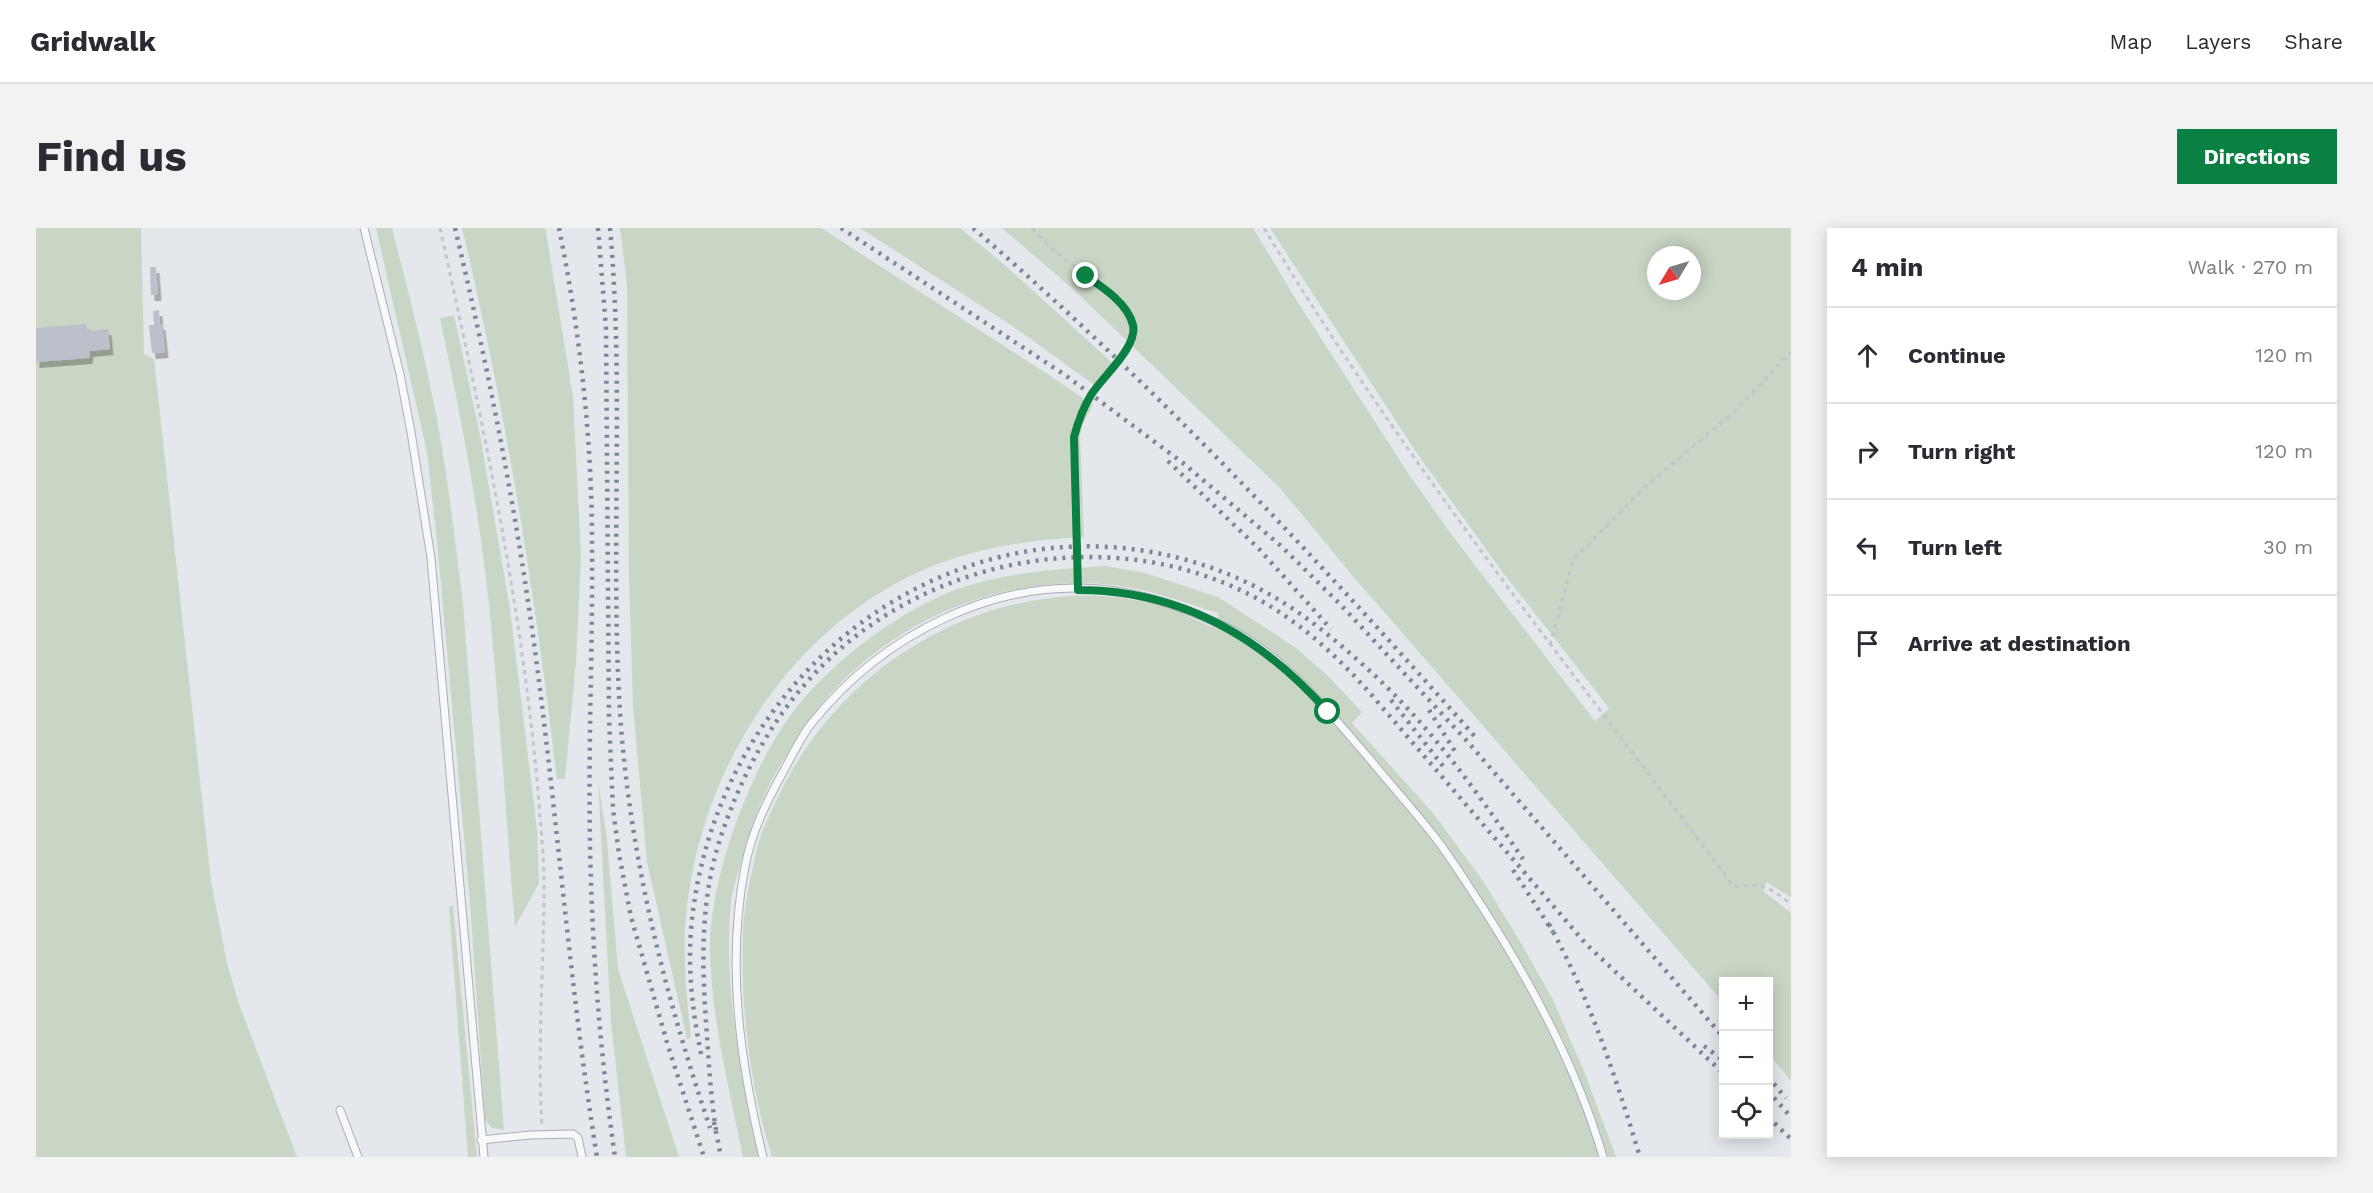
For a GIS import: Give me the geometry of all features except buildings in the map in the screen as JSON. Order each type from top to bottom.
[{"type":"lane","points":[[364,228],[402,386],[431,558],[484,1157]]},
{"type":"lane","points":[[763,1157],[753,1115],[740,1038],[735,946],[745,864],[755,832],[770,795],[809,726],[858,674],[888,650],[921,629],[987,602],[1019,594],[1104,589],[1137,594],[1219,623],[1255,644],[1289,671],[1312,694],[1436,838],[1511,950],[1560,1044],[1590,1114],[1603,1157]]},
{"type":"lane","points":[[340,1110],[358,1157]]},
{"type":"lane","points":[[481,1140],[543,1134],[573,1134],[578,1138],[582,1157]]},
{"type":"path","points":[[440,228],[480,407],[531,714],[544,882],[540,1091],[543,1134]]},
{"type":"path","points":[[1032,228],[1054,252],[1097,283],[1122,305],[1134,327],[1133,339],[1092,394],[1078,422],[1074,437],[1078,590]]},
{"type":"path","points":[[1264,228],[1316,314],[1462,527],[1734,887],[1751,883],[1761,885],[1791,904]]},
{"type":"path","points":[[1550,645],[1573,560],[1647,485],[1733,413],[1791,352]]},
{"type":"green space","points":[[36,228],[141,228],[144,354],[154,359],[211,881],[227,963],[239,1004],[297,1157],[36,1157]]},
{"type":"green space","points":[[376,228],[392,228],[426,368],[448,485],[463,604],[504,1130],[492,1128],[485,1120],[470,902],[427,452]]},
{"type":"green space","points":[[462,228],[545,228],[546,232],[573,397],[581,556],[576,662],[565,779],[557,779],[518,502],[478,296]]},
{"type":"green space","points":[[620,228],[821,228],[1093,405],[1083,423],[1080,436],[1084,537],[991,548],[947,561],[904,579],[861,605],[823,636],[788,672],[758,712],[733,755],[713,801],[698,849],[688,898],[685,933],[686,985],[691,1038],[687,1039],[647,862],[633,706],[629,576],[627,285]]},
{"type":"green space","points":[[860,228],[960,228],[1007,267],[1118,368],[1100,389],[1014,327]]},
{"type":"green space","points":[[1002,228],[1253,228],[1297,301],[1408,473],[1451,534],[1595,721],[1609,708],[1504,574],[1416,452],[1270,228],[1791,228],[1791,897],[1766,882],[1763,891],[1791,913],[1791,1081],[1773,1059],[1773,977],[1719,977],[1719,997],[1352,575],[1280,488],[1073,289]]},
{"type":"green space","points":[[454,315],[480,435],[510,609],[537,830],[539,883],[515,927],[485,569],[468,461],[440,318]]},
{"type":"green space","points":[[1106,566],[1145,573],[1218,597],[1296,648],[1329,677],[1362,712],[1352,723],[1433,813],[1483,881],[1518,938],[1552,998],[1584,1071],[1616,1157],[772,1157],[752,1074],[745,1018],[742,961],[748,890],[762,833],[782,789],[805,750],[833,714],[865,682],[900,655],[939,632],[980,614],[1024,602],[1070,596],[1122,598],[1161,606],[1219,629],[1218,613],[1161,595],[1103,584],[1062,584],[1022,588],[983,597],[946,611],[910,629],[877,651],[847,677],[819,707],[775,774],[749,834],[731,902],[729,965],[735,1030],[758,1157],[743,1157],[714,1000],[710,947],[712,918],[717,887],[736,822],[749,789],[780,731],[811,690],[848,656],[890,624],[934,599],[973,584],[1010,576],[1049,570]]},
{"type":"green space","points":[[598,780],[607,839],[618,969],[679,1157],[626,1157],[611,1022]]},
{"type":"green space","points":[[449,906],[453,906],[477,1157],[468,1157]]},
{"type":"railway","points":[[455,228],[499,431],[526,585],[587,1092],[597,1157]]},
{"type":"railway","points":[[559,228],[579,346],[590,465],[591,883],[601,1040],[615,1157]]},
{"type":"railway","points":[[598,228],[606,328],[609,718],[613,809],[631,917],[668,1046],[704,1157]]},
{"type":"railway","points":[[610,228],[617,415],[616,602],[621,727],[626,779],[642,880],[665,980],[710,1128]]},
{"type":"railway","points":[[841,228],[1065,375],[1183,463],[1281,546],[1341,605],[1467,741],[1719,1032]]},
{"type":"railway","points":[[973,228],[1106,349],[1234,475],[1358,606],[1478,740]]},
{"type":"railway","points":[[1168,461],[1259,549],[1331,629]]},
{"type":"railway","points":[[701,1054],[691,986],[692,919],[713,825],[754,740],[810,667],[880,610],[960,569],[1048,548],[1141,550],[1235,577],[1282,602],[1326,633],[1402,702],[1445,751],[1523,859]]},
{"type":"railway","points":[[716,1130],[710,1083],[703,960],[709,886],[729,813],[749,768],[773,726],[802,687],[819,669],[864,630],[915,599],[970,576],[1028,562],[1087,557],[1146,561],[1203,575],[1258,599],[1304,629],[1369,692],[1586,944],[1719,1069]]},
{"type":"railway","points":[[1391,700],[1443,766]]},
{"type":"railway","points":[[1429,710],[1456,753]]},
{"type":"railway","points":[[1513,870],[1553,932]]},
{"type":"railway","points":[[1549,924],[1589,1009],[1640,1157]]},
{"type":"railway","points":[[1704,1046],[1719,1057]]},
{"type":"railway","points":[[1773,1083],[1786,1098]]},
{"type":"railway","points":[[1773,1097],[1791,1117]]},
{"type":"railway","points":[[714,1122],[721,1157]]},
{"type":"railway","points":[[1773,1122],[1791,1139]]},
{"type":"route","points":[[1086,276],[1122,305],[1134,327],[1133,339],[1092,394],[1078,422],[1074,437],[1078,590],[1104,589],[1137,594],[1219,623],[1255,644],[1289,671],[1328,712]]}]
